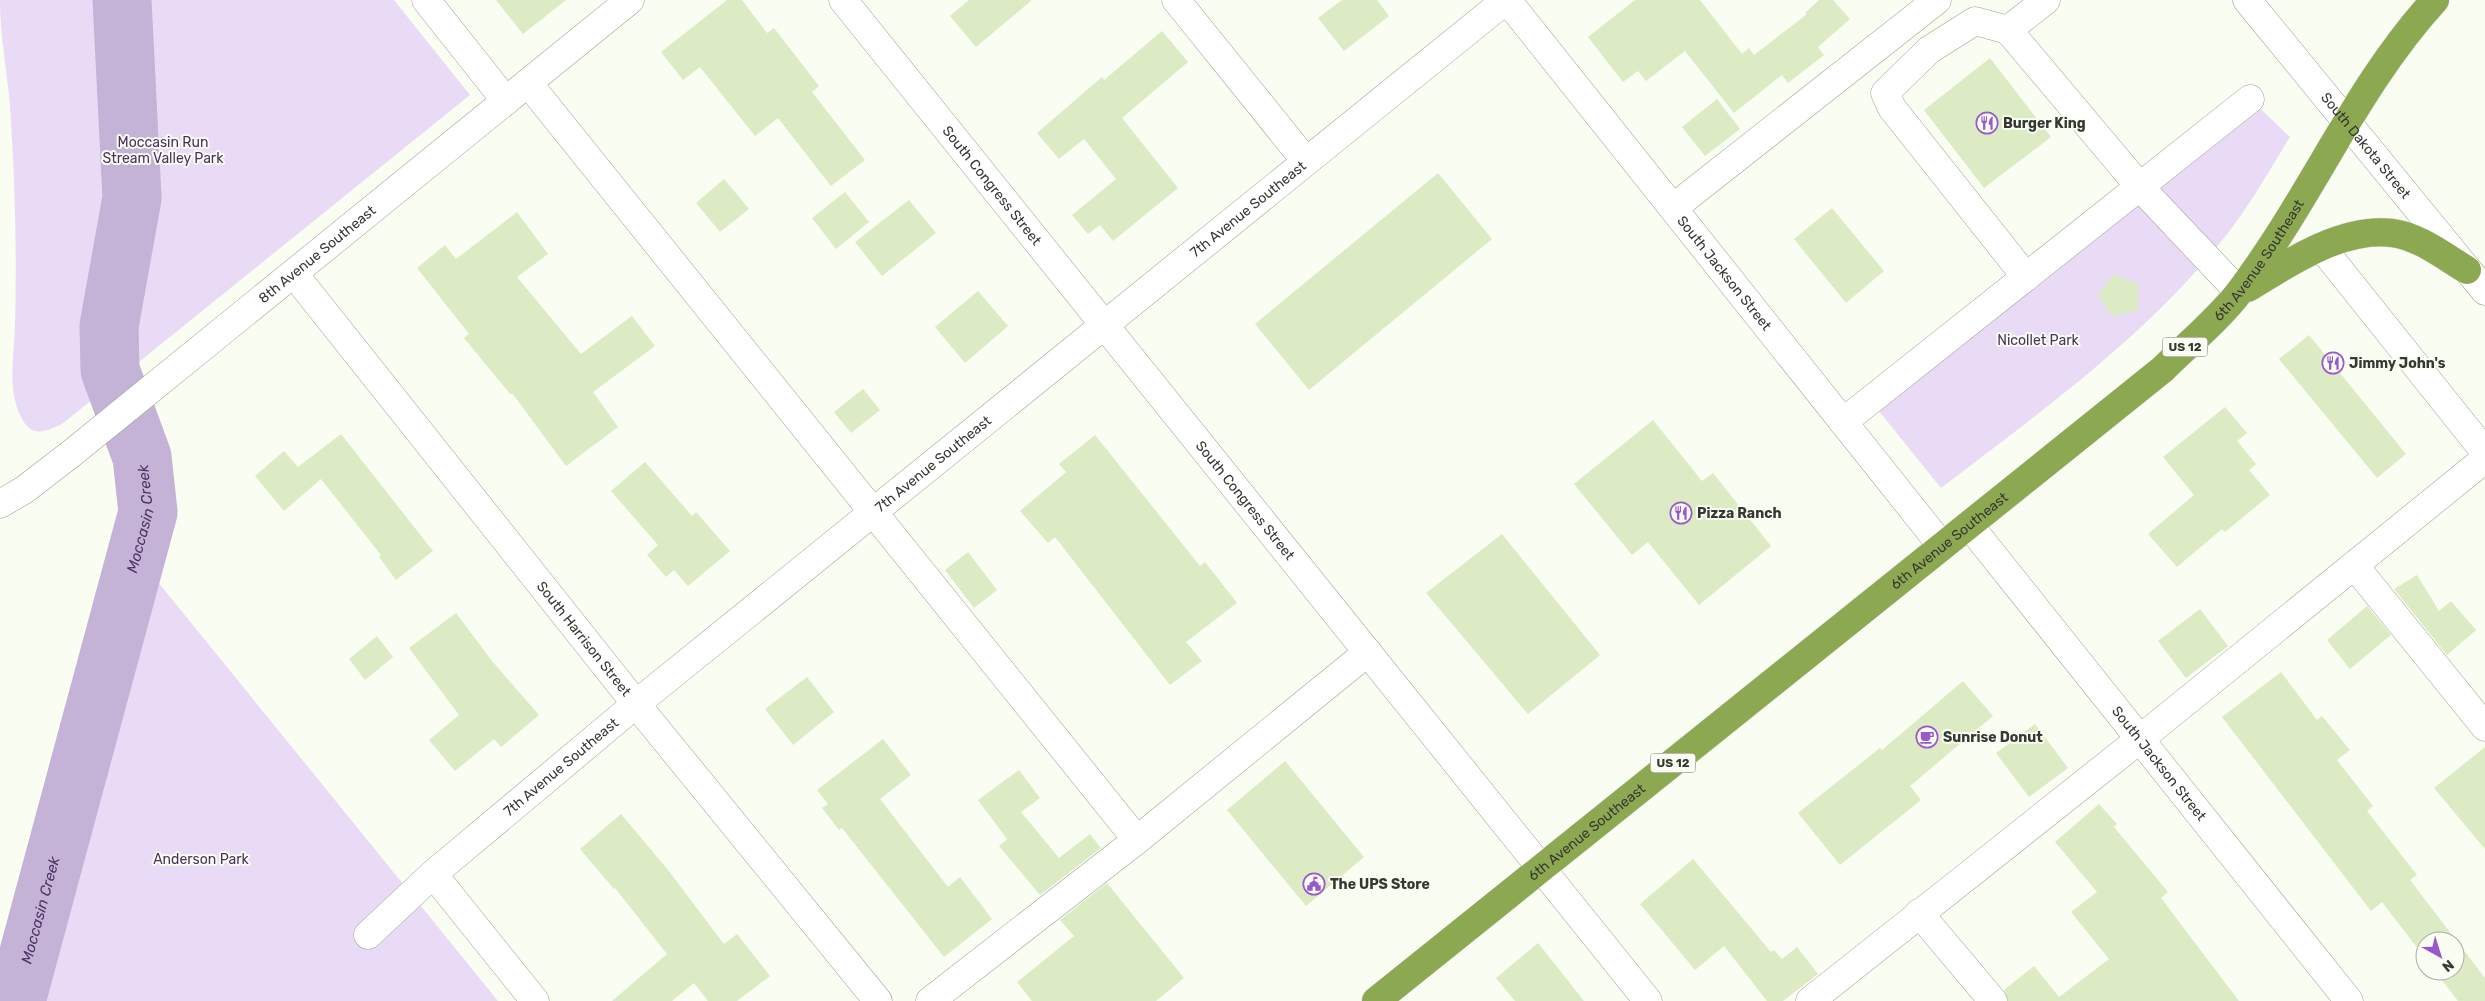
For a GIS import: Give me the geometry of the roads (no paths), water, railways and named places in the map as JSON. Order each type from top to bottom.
[{"type":"highway","name":"6th Avenue Southeast","points":[[1376,1001],[2163,370],[2238,294],[2283,230],[2347,122],[2382,69],[2435,0]]},
{"type":"highway","points":[[2238,294],[2292,260],[2346,237],[2392,232],[2414,239],[2467,270]]},
{"type":"street","points":[[426,0],[506,101]]},
{"type":"street","name":"8th Avenue Southeast","points":[[0,504],[72,453],[630,0]]},
{"type":"street","name":"South Congress Street","points":[[843,0],[1105,323],[1648,1001]]},
{"type":"street","points":[[1176,0],[1305,160]]},
{"type":"street","name":"7th Avenue Southeast","points":[[368,935],[433,874],[636,704],[1305,160],[1506,0]]},
{"type":"street","name":"South Jackson Street","points":[[1506,0],[1942,546]]},
{"type":"street","points":[[1673,208],[1938,0]]},
{"type":"street","points":[[2008,30],[2046,0]]},
{"type":"street","name":"South Dakota Street","points":[[2247,0],[2485,291]]},
{"type":"street","points":[[2026,277],[1892,108],[1885,93],[1930,50],[1975,21],[2008,30],[2140,187],[2238,294]]},
{"type":"street","points":[[528,83],[1137,840]]},
{"type":"street","points":[[1843,422],[2250,99]]},
{"type":"street","points":[[2322,248],[2485,452]]},
{"type":"street","name":"South Harrison Street","points":[[294,274],[636,704],[878,1001]]},
{"type":"street","points":[[1810,1001],[2140,739],[2485,459]]},
{"type":"street","name":"South Jackson Street","points":[[1969,525],[2349,1001]]},
{"type":"street","points":[[2354,565],[2485,727]]},
{"type":"street","points":[[930,1001],[1137,840],[1368,652]]},
{"type":"street","points":[[433,874],[535,1001]]},
{"type":"street","points":[[1919,913],[1992,1001]]},
{"type":"waterway","name":"Moccasin Creek","points":[[16,1001],[148,512],[142,457],[110,370],[109,326],[132,198],[122,0]]},
{"type":"place","name":"Burger King","points":[[1987,123]]},
{"type":"place","name":"Jimmy John's","points":[[2333,363]]},
{"type":"place","name":"Pizza Ranch","points":[[1681,513]]},
{"type":"place","name":"Sunrise Donut","points":[[1927,737]]},
{"type":"place","name":"The UPS Store","points":[[1314,884]]},
{"type":"park label","name":"Moccasin Run Stream Valley Park","points":[[163,150]]},
{"type":"park label","name":"Nicollet Park","points":[[2038,340]]},
{"type":"park label","name":"Anderson Park","points":[[201,859]]}]
